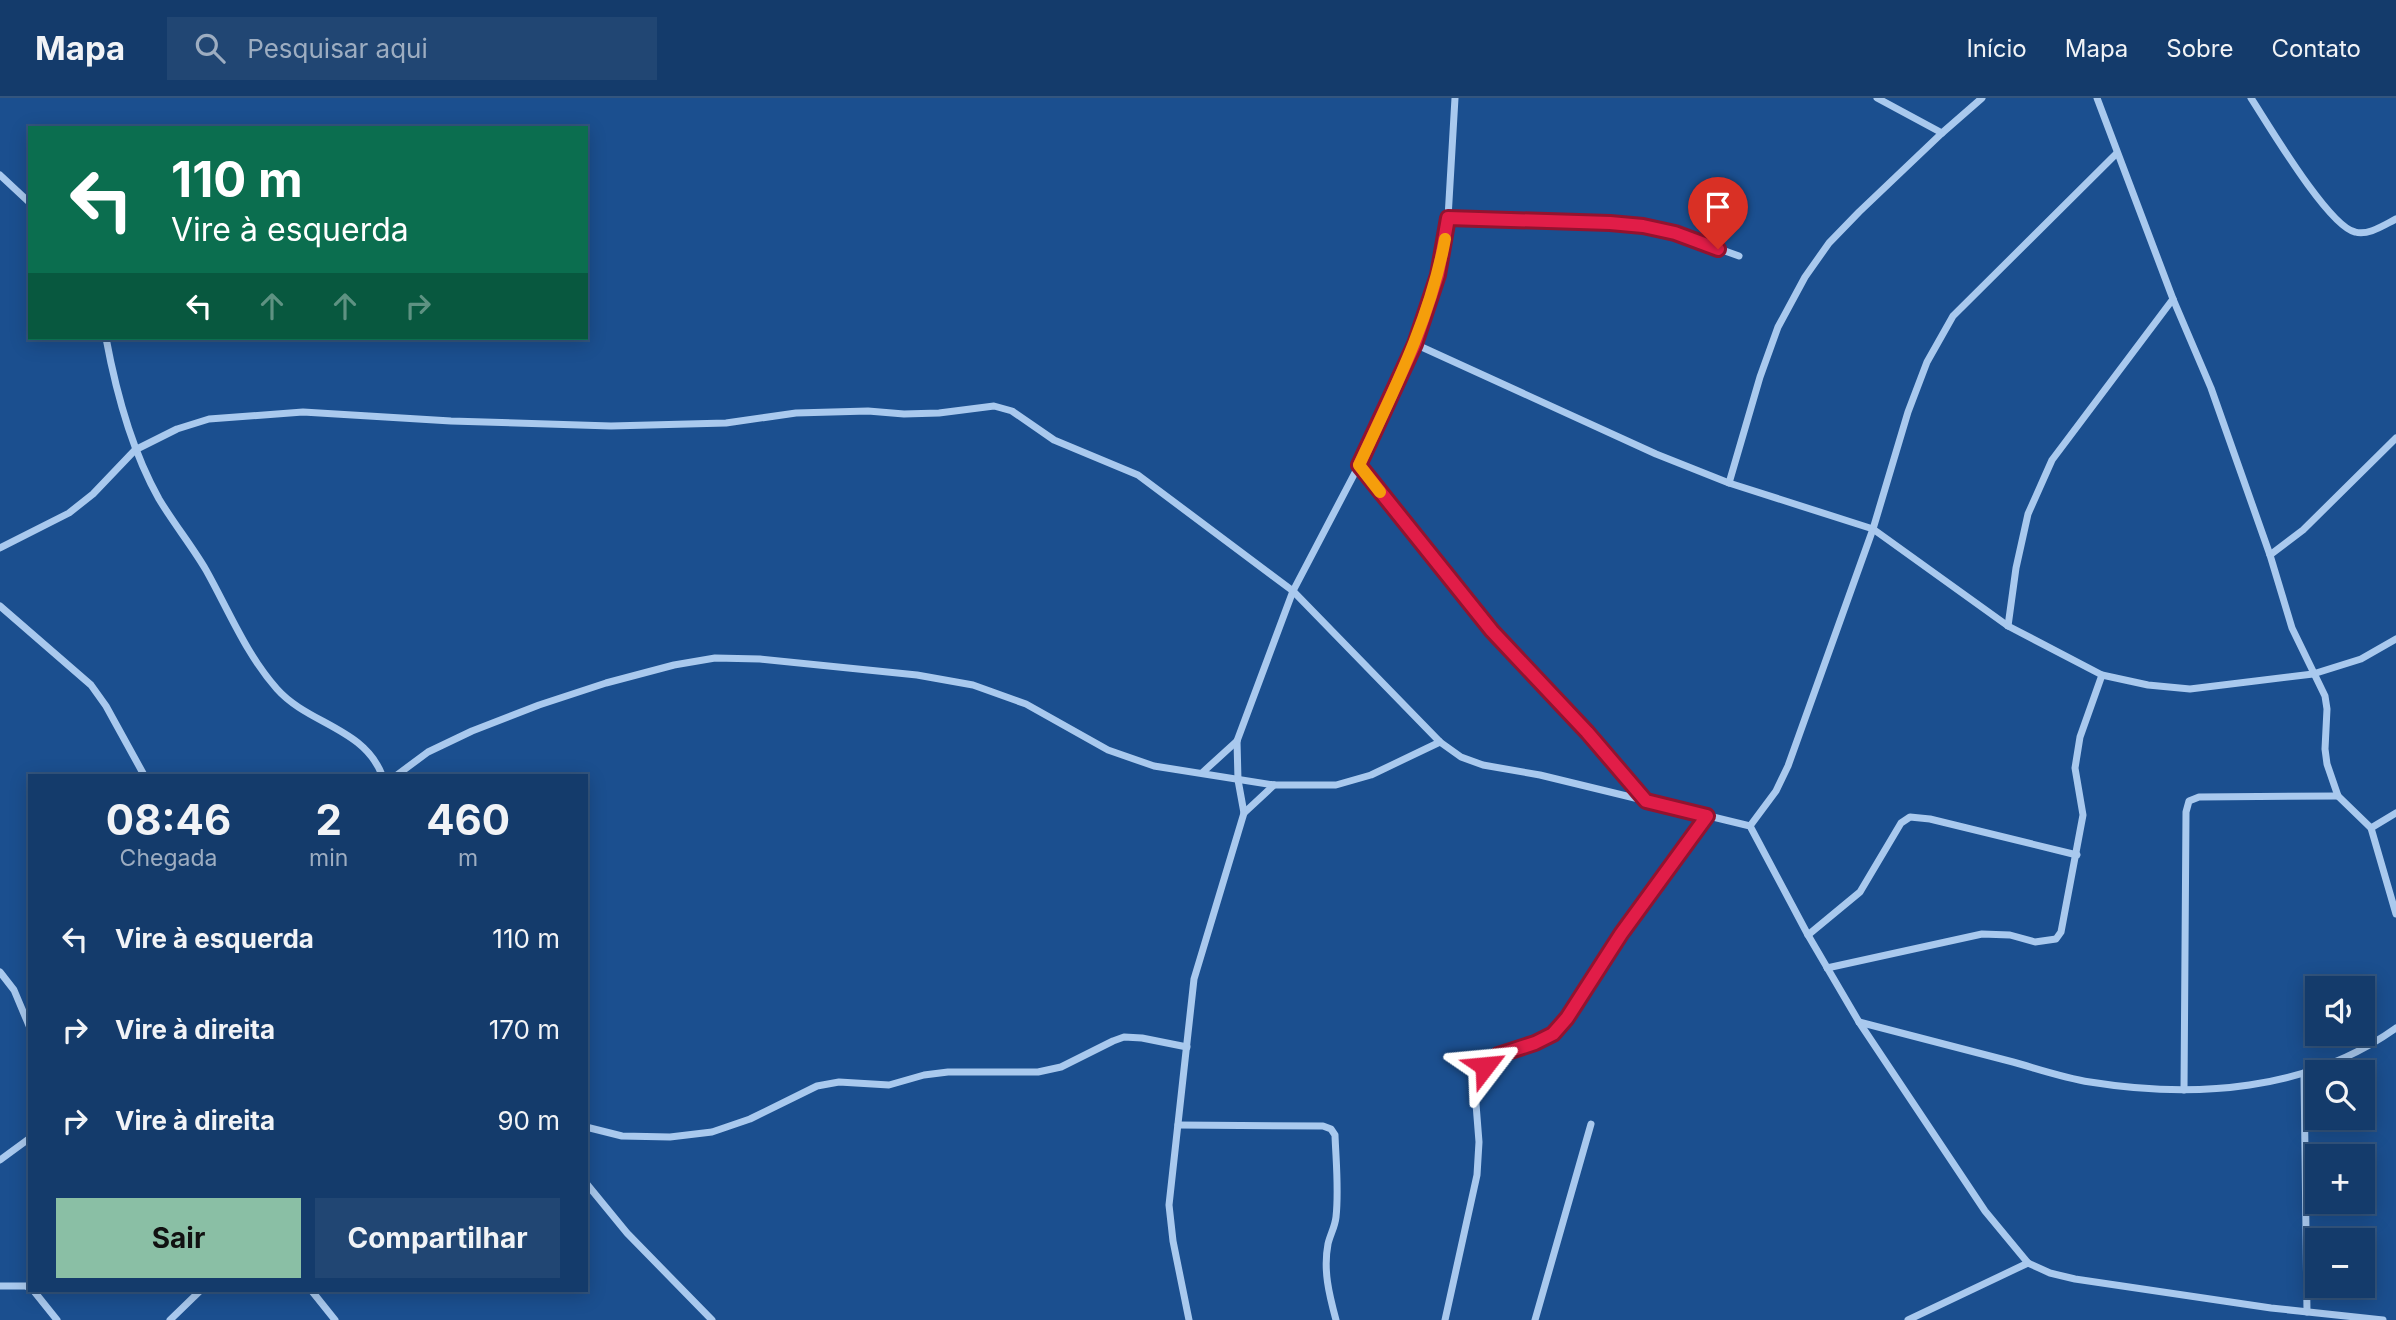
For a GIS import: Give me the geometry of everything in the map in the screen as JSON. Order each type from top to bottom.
[{"type":"street","points":[[1189,1320],[1173,1241],[1169,1205],[1195,979],[1244,813],[1238,780],[1237,741],[1293,592],[1359,465],[1415,344],[1438,275],[1448,218],[1455,98]]},
{"type":"street","points":[[1877,98],[1942,133]]},
{"type":"street","points":[[1729,483],[1759,377],[1778,327],[1805,277],[1829,243],[1942,133],[1982,98]]},
{"type":"street","points":[[2097,98],[2173,299],[2211,388],[2270,555],[2292,628],[2327,702],[2325,749],[2338,796],[2371,828],[2396,914]]},
{"type":"street","points":[[2251,98],[2320,200],[2339,222],[2354,232],[2371,231],[2396,219]]},
{"type":"street","points":[[1750,826],[1776,792],[1788,766],[1873,529],[1908,412],[1927,362],[1953,316],[2117,153]]},
{"type":"street","points":[[0,175],[28,201]]},
{"type":"street","points":[[1448,218],[1643,226],[1675,233],[1739,256]]},
{"type":"street","points":[[2008,625],[2016,568],[2028,514],[2052,460],[2173,299]]},
{"type":"street","points":[[107,340],[135,450],[159,499],[205,569],[258,666],[279,691],[301,708],[349,735],[366,749],[382,774]]},
{"type":"street","points":[[1415,344],[1656,454],[1729,483],[1873,529],[2008,625],[2102,675],[2148,685],[2190,689],[2313,674],[2361,659],[2396,639]]},
{"type":"street","points":[[0,548],[69,513],[93,494],[135,450],[177,429],[209,419],[303,412],[451,421],[611,426],[726,423],[796,413],[939,413],[994,406],[1012,411],[1054,440],[1138,475],[1293,592],[1440,742],[1461,757],[1483,765],[1540,775],[1750,826],[1859,1022],[1985,1211],[2028,1263],[2050,1273],[2075,1279],[2383,1320]]},
{"type":"street","points":[[2270,555],[2303,530],[2396,438]]},
{"type":"street","points":[[1359,465],[1492,631],[1587,732],[1646,801]]},
{"type":"street","points":[[0,607],[90,685],[106,706],[143,774]]},
{"type":"street","points":[[398,774],[429,752],[471,731],[539,705],[640,674],[715,658],[760,659],[917,675],[973,685],[1026,704],[1108,750],[1154,766],[1274,785],[1336,785],[1371,775],[1440,742]]},
{"type":"street","points":[[1827,968],[1982,934],[2010,935],[2035,942],[2056,939],[2061,932],[2083,815],[2075,768],[2080,737],[2102,675]]},
{"type":"street","points":[[1203,772],[1237,741]]},
{"type":"street","points":[[1244,813],[1274,785]]},
{"type":"street","points":[[2184,1090],[2186,812],[2189,801],[2199,797],[2338,796]]},
{"type":"street","points":[[2371,828],[2396,813]]},
{"type":"street","points":[[1445,1320],[1477,1175],[1477,1084],[1485,1066],[1498,1055],[1553,1034],[1567,1018],[1621,934],[1707,816]]},
{"type":"street","points":[[1808,934],[1860,892],[1901,823],[1910,817],[1930,819],[2077,855]]},
{"type":"street","points":[[0,972],[14,990],[28,1023]]},
{"type":"street","points":[[1859,1022],[2089,1082],[2184,1090],[2238,1088],[2281,1080],[2373,1044],[2396,1028]]},
{"type":"street","points":[[588,1128],[622,1136],[670,1137],[712,1132],[750,1119],[817,1086],[839,1082],[889,1084],[948,1072],[1038,1072],[1061,1067],[1124,1037],[1186,1047]]},
{"type":"street","points":[[2304,1073],[2307,1312]]},
{"type":"street","points":[[1535,1320],[1591,1124]]},
{"type":"street","points":[[1178,1125],[1323,1126],[1331,1129],[1335,1135],[1338,1197],[1336,1221],[1328,1244],[1325,1268],[1336,1320]]},
{"type":"street","points":[[0,1160],[28,1139]]},
{"type":"street","points":[[588,1186],[627,1233],[712,1320]]},
{"type":"street","points":[[1908,1320],[2028,1263]]},
{"type":"street","points":[[0,1286],[28,1287]]},
{"type":"street","points":[[34,1292],[57,1320]]},
{"type":"street","points":[[176,1318],[199,1292]]},
{"type":"street","points":[[313,1292],[335,1320]]},
{"type":"slow traffic","points":[[1380,492],[1359,465],[1415,344],[1438,275],[1445,239]]},
{"type":"route","points":[[1485,1066],[1498,1055],[1553,1034],[1567,1018],[1621,934],[1707,816],[1646,801],[1587,732],[1492,631],[1359,465],[1415,344],[1438,275],[1448,218],[1643,226],[1675,233],[1718,249]]}]
